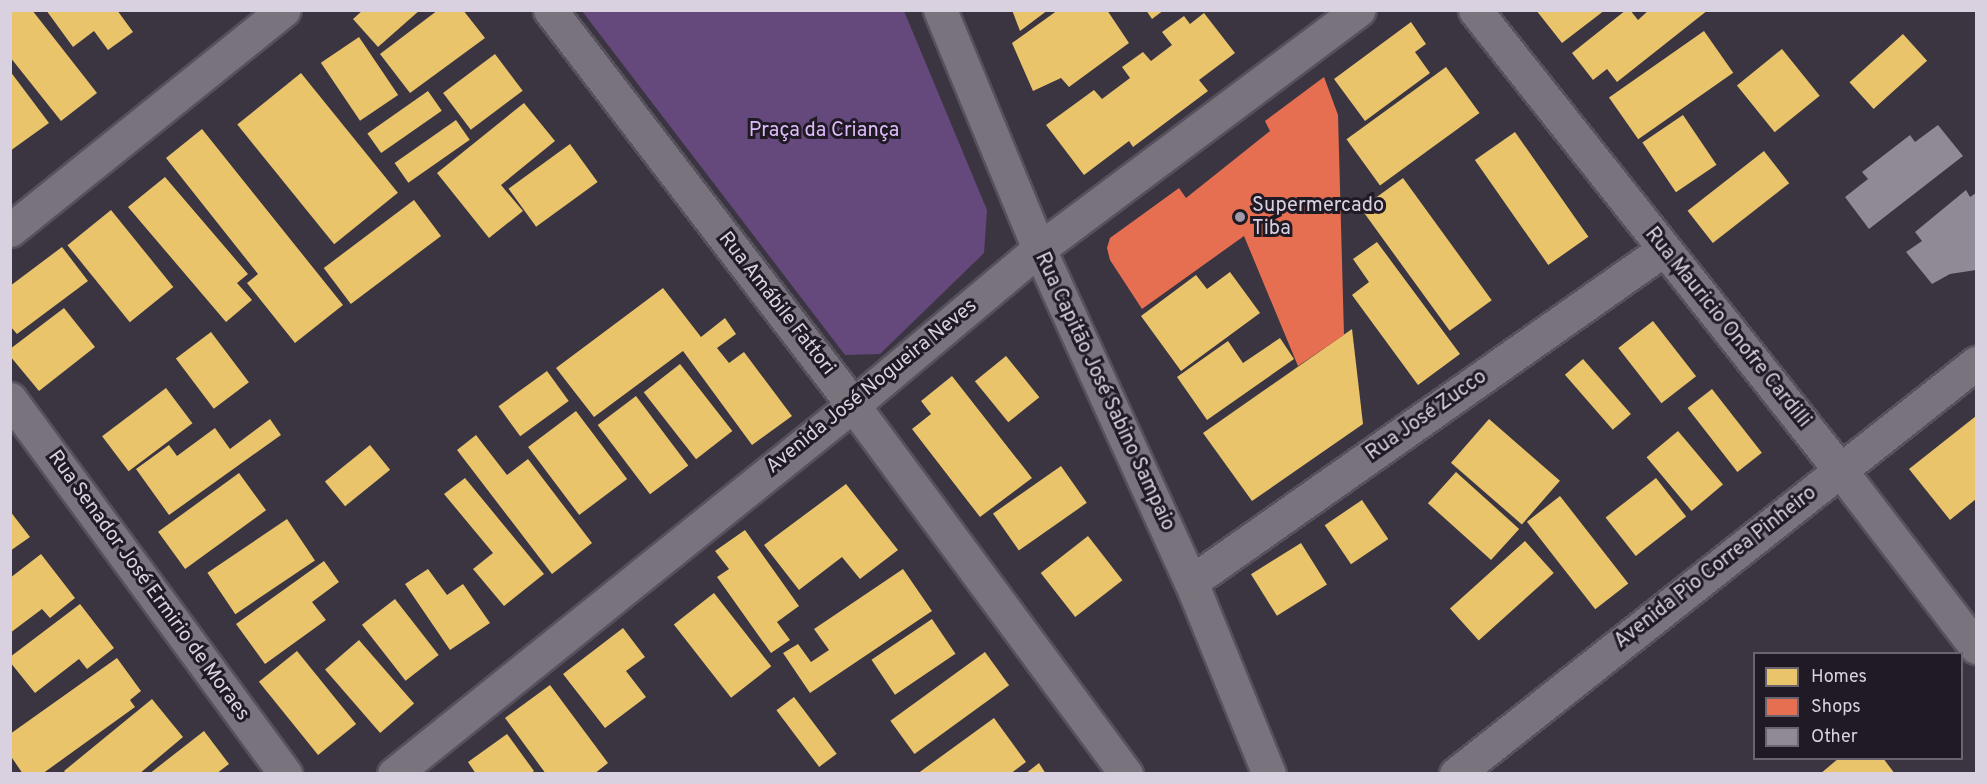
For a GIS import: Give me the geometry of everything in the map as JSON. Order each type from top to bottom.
[{"type":"street","points":[[10,230],[284,10]]},
{"type":"street","name":"Rua Amábile Fattori","points":[[550,10],[853,405],[1126,774]]},
{"type":"street","name":"Rua Capitão José Sabino Sampaio","points":[[940,10],[1039,249],[1191,582],[1269,774]]},
{"type":"street","name":"Avenida José Nogueira Neves","points":[[394,774],[853,405],[1039,249],[1359,10]]},
{"type":"street","name":"Rua Mauricio Onofre Cardilli","points":[[1475,10],[1663,250],[1840,470],[1977,647]]},
{"type":"street","name":"Rua José Zucco","points":[[1191,582],[1663,250]]},
{"type":"street","name":"Avenida Pio Correa Pinheiro","points":[[1456,774],[1977,363]]},
{"type":"street","name":"Rua Senador José Ermirio de Moraes","points":[[10,399],[285,774]]},
{"type":"green space","name":"Praça da Criança","points":[[582,11],[904,11],[987,210],[984,253],[880,354],[845,355]]},
{"type":"building: Homes","points":[[10,10],[32,10],[97,93],[61,121],[10,57]]},
{"type":"building: Homes","points":[[46,10],[117,10],[133,32],[108,50],[94,31],[73,47]]},
{"type":"building: Homes","points":[[363,10],[420,10],[378,47],[353,19]]},
{"type":"building: Homes","points":[[438,10],[463,10],[485,38],[410,93],[380,54]]},
{"type":"building: Homes","points":[[1012,10],[1048,10],[1020,31]]},
{"type":"building: Homes","points":[[1058,10],[1107,10],[1129,43],[1069,87],[1061,78],[1033,91],[1012,43]]},
{"type":"building: Homes","points":[[1146,10],[1164,10],[1152,19]]},
{"type":"building: Homes","points":[[1536,10],[1605,10],[1562,43]]},
{"type":"building: Homes","points":[[1626,10],[1630,10],[1638,20],[1649,10],[1708,10],[1617,82],[1607,69],[1593,80],[1572,53]]},
{"type":"building: Homes","points":[[1204,13],[1235,53],[1199,80],[1208,91],[1133,147],[1129,141],[1084,175],[1046,125],[1094,90],[1102,99],[1130,78],[1122,67],[1143,52],[1151,61],[1172,45],[1162,32],[1184,16],[1190,24]]},
{"type":"building: Homes","points":[[1411,22],[1426,44],[1415,52],[1430,73],[1365,121],[1334,79]]},
{"type":"building: Homes","points":[[1704,31],[1733,73],[1638,139],[1609,98]]},
{"type":"building: Homes","points":[[1903,34],[1927,61],[1874,109],[1849,82]]},
{"type":"building: Homes","points":[[359,37],[398,95],[360,121],[321,63]]},
{"type":"building: Homes","points":[[1782,49],[1820,96],[1775,132],[1737,86]]},
{"type":"building: Homes","points":[[495,54],[523,91],[471,130],[443,93]]},
{"type":"building: Homes","points":[[1446,67],[1480,113],[1380,185],[1346,139]]},
{"type":"building: Homes","points":[[10,71],[49,123],[10,151]]},
{"type":"building: Homes","points":[[301,73],[398,193],[334,244],[237,125]]},
{"type":"building: Homes","points":[[428,91],[442,111],[381,153],[367,133]]},
{"type":"building: Homes","points":[[524,103],[555,141],[501,185],[523,211],[489,238],[437,173]]},
{"type":"building: Homes","points":[[1683,115],[1717,165],[1676,192],[1642,142]]},
{"type":"building: Homes","points":[[456,120],[470,140],[408,183],[395,163]]},
{"type":"building: Homes","points":[[202,129],[343,305],[295,343],[247,283],[258,274],[166,158]]},
{"type":"building: Homes","points":[[1515,132],[1588,237],[1548,265],[1475,160]]},
{"type":"building: Homes","points":[[570,144],[598,182],[536,227],[509,189]]},
{"type":"building: Homes","points":[[1764,151],[1789,183],[1713,243],[1688,211]]},
{"type":"building: Homes","points":[[165,177],[248,274],[237,283],[252,300],[226,322],[128,207]]},
{"type":"building: Homes","points":[[1403,178],[1492,300],[1450,331],[1361,209]]},
{"type":"building: Homes","points":[[414,200],[441,236],[351,304],[324,268]]},
{"type":"building: Homes","points":[[111,210],[173,287],[130,322],[67,245]]},
{"type":"building: Homes","points":[[1377,242],[1460,354],[1418,385],[1352,295],[1369,282],[1353,259]]},
{"type":"building: Homes","points":[[62,247],[88,281],[17,334],[10,326],[10,286]]},
{"type":"building: Homes","points":[[1230,272],[1260,313],[1181,371],[1141,316],[1196,275],[1207,289]]},
{"type":"building: Homes","points":[[663,288],[701,337],[725,318],[736,334],[717,348],[729,363],[744,352],[792,416],[752,445],[683,351],[594,417],[556,368]]},
{"type":"building: Homes","points":[[64,308],[95,347],[39,391],[10,356],[10,349]]},
{"type":"building: Homes","points":[[1653,321],[1696,376],[1661,403],[1618,348]]},
{"type":"building: Homes","points":[[1352,329],[1363,424],[1252,501],[1203,433]]},
{"type":"building: Homes","points":[[211,332],[249,382],[214,409],[176,358]]},
{"type":"building: Homes","points":[[1280,338],[1294,359],[1207,420],[1177,377],[1228,341],[1243,363]]},
{"type":"building: Homes","points":[[1006,356],[1039,397],[1008,422],[975,381]]},
{"type":"building: Homes","points":[[1583,359],[1631,414],[1613,430],[1565,375]]},
{"type":"building: Homes","points":[[680,364],[732,431],[696,459],[644,392]]},
{"type":"building: Homes","points":[[547,371],[569,401],[520,436],[498,406]]},
{"type":"building: Homes","points":[[952,376],[1032,478],[980,517],[912,429],[931,414],[921,401]]},
{"type":"building: Homes","points":[[166,388],[192,423],[129,471],[102,436]]},
{"type":"building: Homes","points":[[1712,389],[1762,453],[1737,472],[1688,408]]},
{"type":"building: Homes","points":[[636,396],[688,465],[650,494],[598,425]]},
{"type":"building: Homes","points":[[576,411],[627,479],[579,515],[528,447]]},
{"type":"building: Homes","points":[[1976,416],[1976,499],[1950,520],[1909,469]]},
{"type":"building: Homes","points":[[270,419],[281,435],[169,515],[136,469],[169,445],[177,456],[215,428],[230,449]]},
{"type":"building: Homes","points":[[1489,419],[1560,481],[1522,524],[1451,463]]},
{"type":"building: Homes","points":[[1678,431],[1723,485],[1692,511],[1647,457]]},
{"type":"building: Homes","points":[[476,435],[507,475],[528,459],[592,543],[552,574],[457,450]]},
{"type":"building: Homes","points":[[370,445],[390,470],[345,506],[325,482]]},
{"type":"building: Homes","points":[[1061,466],[1087,503],[1019,550],[993,514]]},
{"type":"building: Homes","points":[[1456,472],[1519,529],[1491,560],[1428,503]]},
{"type":"building: Homes","points":[[239,473],[266,510],[185,569],[158,532]]},
{"type":"building: Homes","points":[[465,478],[544,574],[504,606],[473,569],[493,553],[444,494]]},
{"type":"building: Homes","points":[[1656,478],[1686,517],[1636,556],[1606,517]]},
{"type":"building: Homes","points":[[846,484],[898,550],[860,579],[842,557],[799,590],[764,545]]},
{"type":"building: Homes","points":[[1560,496],[1628,583],[1595,609],[1527,522]]},
{"type":"building: Homes","points":[[1362,500],[1388,539],[1351,564],[1325,525]]},
{"type":"building: Homes","points":[[10,511],[30,537],[10,551]]},
{"type":"building: Homes","points":[[287,519],[315,560],[235,614],[207,573]]},
{"type":"building: Homes","points":[[745,530],[799,606],[777,622],[790,640],[771,653],[717,577],[729,569],[715,551]]},
{"type":"building: Homes","points":[[1088,536],[1122,580],[1075,617],[1041,573]]},
{"type":"building: Homes","points":[[1525,541],[1554,573],[1479,641],[1450,609]]},
{"type":"building: Homes","points":[[1301,543],[1327,585],[1277,616],[1251,574]]},
{"type":"building: Homes","points":[[41,554],[75,598],[50,618],[42,609],[10,633],[10,578]]},
{"type":"building: Homes","points":[[324,561],[339,582],[312,602],[326,620],[265,664],[236,624]]},
{"type":"building: Homes","points":[[428,569],[447,595],[463,584],[490,623],[450,650],[405,584]]},
{"type":"building: Homes","points":[[903,569],[932,611],[810,693],[783,653],[798,644],[811,662],[829,650],[814,629]]},
{"type":"building: Homes","points":[[714,593],[771,666],[731,698],[674,624]]},
{"type":"building: Homes","points":[[395,599],[439,655],[406,681],[362,625]]},
{"type":"building: Homes","points":[[80,604],[114,648],[87,669],[79,659],[35,693],[10,662],[10,657]]},
{"type":"building: Homes","points":[[932,619],[955,654],[895,695],[871,660]]},
{"type":"building: Homes","points":[[623,628],[645,657],[626,671],[646,697],[605,728],[563,674]]},
{"type":"building: Homes","points":[[359,640],[414,703],[380,733],[325,670]]},
{"type":"building: Homes","points":[[297,651],[356,724],[318,755],[259,682]]},
{"type":"building: Homes","points":[[985,652],[1009,685],[914,754],[890,721]]},
{"type":"building: Homes","points":[[117,658],[141,691],[130,700],[135,707],[42,774],[23,774],[10,755],[10,734]]},
{"type":"building: Homes","points":[[550,685],[608,763],[594,774],[546,774],[505,718]]},
{"type":"building: Homes","points":[[794,697],[837,754],[819,767],[776,710]]},
{"type":"building: Homes","points":[[152,699],[183,737],[139,774],[67,774],[64,771]]},
{"type":"building: Homes","points":[[994,718],[1026,762],[1010,774],[917,774]]},
{"type":"building: Homes","points":[[204,731],[229,764],[216,774],[149,774]]},
{"type":"building: Homes","points":[[507,734],[534,771],[530,774],[476,774],[468,762]]},
{"type":"building: Homes","points":[[1837,760],[1884,760],[1895,774],[1820,774]]},
{"type":"building: Homes","points":[[1039,763],[1046,774],[1025,774]]},
{"type":"building: Shops","name":"Supermercado Tiba","points":[[1324,77],[1338,115],[1344,335],[1298,366],[1244,236],[1142,309],[1110,260],[1107,248],[1110,238],[1179,188],[1186,198],[1270,131],[1265,121]]},
{"type":"building: Other","points":[[1938,125],[1963,156],[1869,229],[1845,197],[1868,179],[1862,172],[1910,135],[1915,142]]},
{"type":"building: Other","points":[[1966,190],[1970,197],[1976,193],[1976,270],[1950,274],[1932,284],[1906,252],[1922,241],[1915,232]]},
{"type":"place","name":"Supermercado Tiba","points":[[1240,217]]}]
